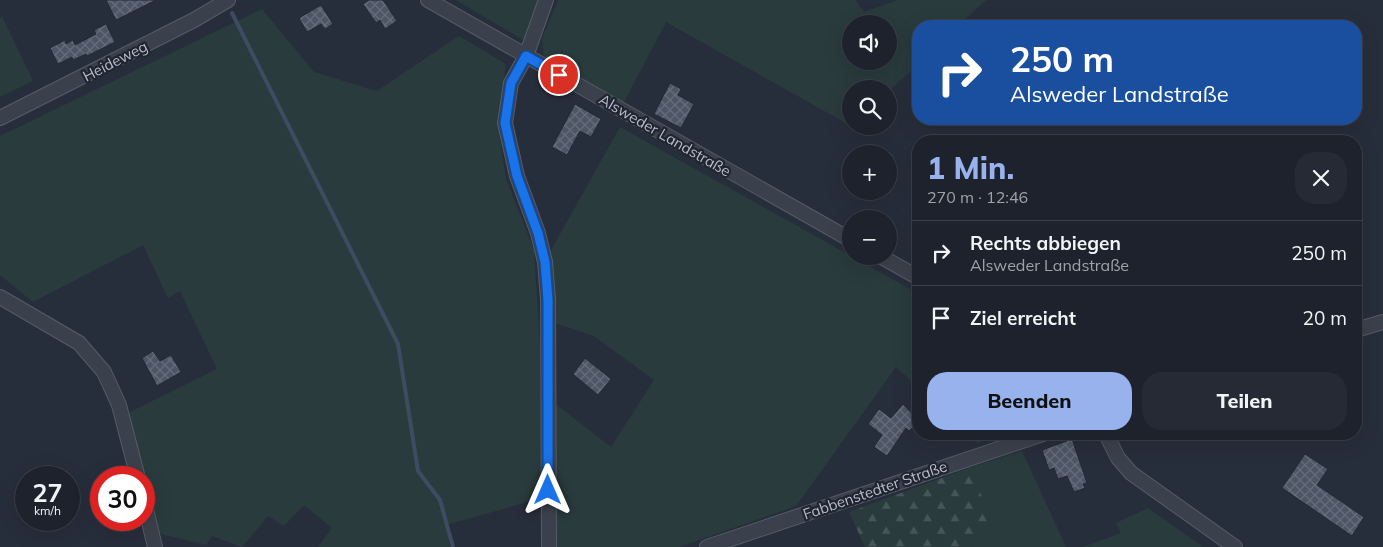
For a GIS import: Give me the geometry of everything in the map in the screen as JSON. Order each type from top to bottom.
[{"type":"street","name":"Heideweg","points":[[0,118],[194,20],[227,0]]},
{"type":"street","name":"Alsweder Landstraße","points":[[428,0],[842,235]]},
{"type":"street","points":[[546,0],[526,56],[511,83],[505,123],[517,176],[538,233],[545,262],[548,300],[548,547]]},
{"type":"street","points":[[896,265],[912,274]]},
{"type":"street","points":[[0,297],[79,343],[104,372],[119,405],[135,466]]},
{"type":"street","points":[[1362,328],[1383,322]]},
{"type":"street","name":"Fabbenstedter Straße","points":[[707,547],[1024,440]]},
{"type":"street","points":[[1109,440],[1118,458],[1132,473],[1235,547]]},
{"type":"street","points":[[151,531],[155,547]]},
{"type":"green space","points":[[456,0],[542,0],[525,41]]},
{"type":"green space","points":[[558,0],[855,0],[864,12],[898,0],[986,0],[964,20],[912,20],[912,70],[897,84],[897,80],[842,80],[842,121],[666,22],[622,106],[544,59],[542,39]]},
{"type":"green space","points":[[262,9],[314,72],[377,91],[459,36],[506,64],[497,121],[506,179],[534,250],[540,346],[542,498],[446,525],[450,547],[318,547],[332,528],[304,505],[284,526],[268,516],[242,547],[212,536],[206,545],[157,533],[155,525],[155,466],[141,466],[128,413],[217,369],[180,291],[168,298],[143,245],[33,302],[0,275],[0,136]]},
{"type":"green space","points":[[2,16],[33,81],[0,97],[0,18]]},
{"type":"green space","points":[[620,127],[842,251],[842,265],[867,265],[912,290],[912,382],[896,367],[796,506],[679,547],[557,547],[554,403],[611,447],[654,380],[594,336],[555,323],[550,252]]},
{"type":"green space","points":[[974,440],[986,440],[977,443]]},
{"type":"green space","points":[[1022,451],[1066,547],[971,547],[992,530],[972,467]]},
{"type":"green space","points":[[972,467],[993,530],[971,547],[865,547],[849,512]]},
{"type":"green space","points":[[1148,508],[1203,547],[1083,547],[1121,533],[1116,523]]},
{"type":"building","points":[[106,0],[156,0],[116,20]]},
{"type":"building","points":[[369,0],[383,0],[397,21],[385,29],[380,20],[376,23],[363,4]]},
{"type":"building","points":[[321,5],[333,24],[325,29],[321,24],[307,32],[299,18]]},
{"type":"building","points":[[106,24],[115,42],[87,56],[86,54],[73,60],[72,57],[58,64],[50,48],[65,40],[66,44],[73,40],[75,45],[96,34],[94,30]]},
{"type":"building","points":[[670,83],[681,89],[678,95],[694,104],[681,128],[654,114]]},
{"type":"building","points":[[575,104],[601,119],[591,137],[580,131],[567,155],[552,147]]},
{"type":"building","points":[[153,351],[160,361],[171,355],[181,372],[157,386],[142,358]]},
{"type":"building","points":[[585,358],[611,379],[598,395],[573,374]]},
{"type":"building","points":[[903,404],[912,414],[912,428],[909,431],[906,428],[887,456],[874,447],[882,435],[868,424],[879,409],[891,418]]},
{"type":"building","points":[[1072,440],[1087,483],[1083,484],[1085,488],[1074,492],[1067,476],[1058,479],[1054,468],[1049,470],[1042,450]]},
{"type":"building","points":[[1305,454],[1328,469],[1317,485],[1364,517],[1352,536],[1282,488]]},
{"type":"waterway","points":[[232,13],[398,344],[418,471],[440,500],[453,547]]},
{"type":"route","points":[[548,490],[548,300],[545,262],[538,233],[517,176],[505,123],[511,83],[526,56],[559,75]]}]
